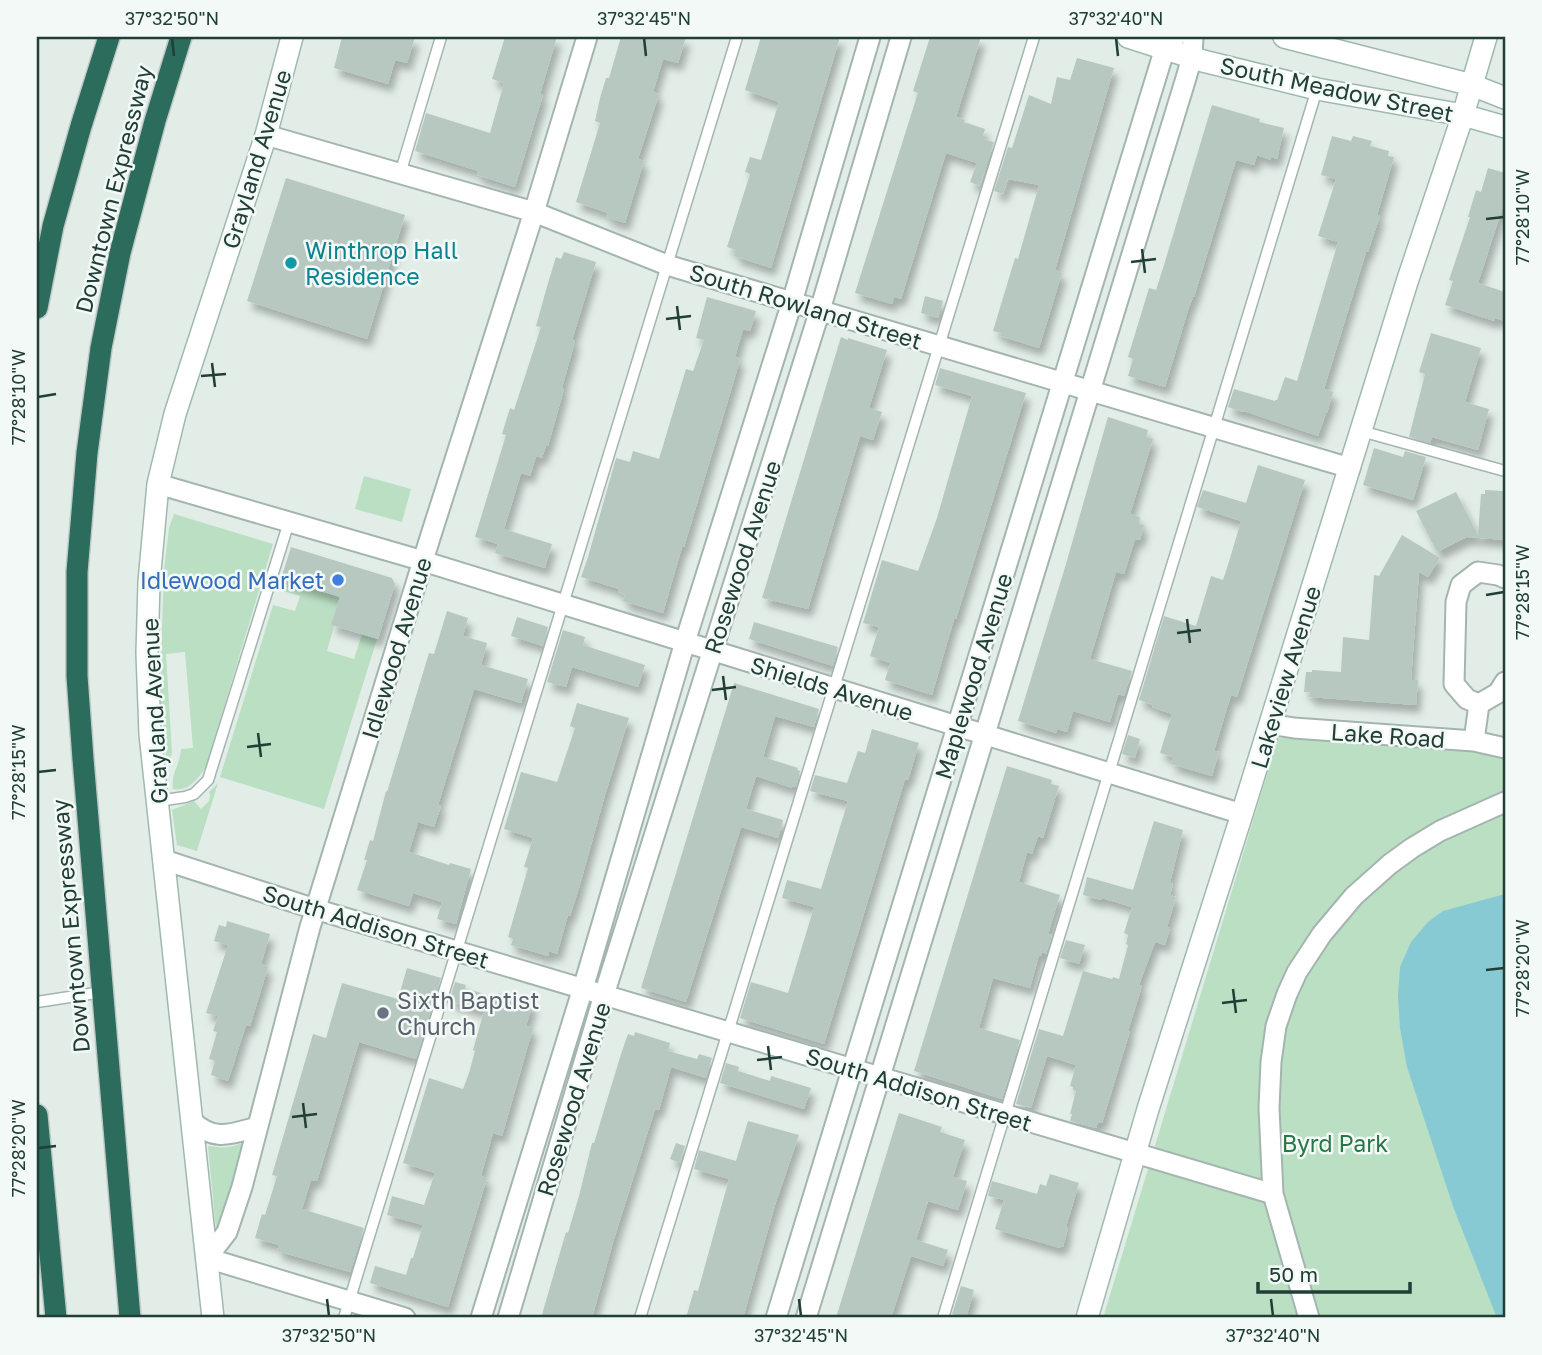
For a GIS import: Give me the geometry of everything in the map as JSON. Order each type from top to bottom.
[{"type":"highway","name":"Downtown Expressway","points":[[37,308],[53,226],[109,37]]},
{"type":"highway","name":"Downtown Expressway","points":[[130,1318],[77,676],[77,572],[87,453],[104,334],[120,253],[155,121],[181,37]]},
{"type":"highway","points":[[37,1115],[56,1318]]},
{"type":"street","name":"Grayland Avenue","points":[[213,1318],[150,734],[147,653],[149,582],[158,484],[175,414],[266,135],[292,37]]},
{"type":"street","name":"Idlewood Avenue","points":[[207,1258],[227,1233],[242,1187],[315,909],[587,37]]},
{"type":"street","name":"Rosewood Avenue","points":[[481,1318],[583,989],[685,642],[792,302],[870,37]]},
{"type":"street","name":"Rosewood Avenue","points":[[508,1318],[604,995],[820,310],[901,37]]},
{"type":"street","name":"South Meadow Street","points":[[1128,37],[1193,47],[1317,89],[1463,115],[1505,127]]},
{"type":"street","name":"South Meadow Street","points":[[1284,37],[1325,42],[1472,85],[1505,98]]},
{"type":"street","name":"Lakeview Avenue","points":[[1087,1318],[1135,1154],[1406,282],[1463,115],[1486,37]]},
{"type":"street","name":"Maplewood Avenue","points":[[776,1318],[1170,42]]},
{"type":"street","name":"Maplewood Avenue","points":[[806,1318],[1193,47]]},
{"type":"street","name":"South Rowland Street","points":[[266,135],[534,212],[667,265],[1350,468]]},
{"type":"street","name":"Shields Avenue","points":[[158,484],[423,562],[1242,814]]},
{"type":"street","points":[[1479,704],[1467,699],[1454,684],[1456,602],[1461,584],[1478,572],[1505,578]]},
{"type":"street","points":[[1479,704],[1498,693],[1505,682]]},
{"type":"street","points":[[1474,741],[1479,704]]},
{"type":"street","name":"Lake Road","points":[[1270,723],[1294,728],[1474,741],[1505,748]]},
{"type":"street","points":[[1309,1318],[1273,1194],[1270,1062],[1276,1026],[1287,994],[1297,972],[1322,934],[1354,896],[1390,864],[1440,831],[1505,802]]},
{"type":"street","name":"South Addison Street","points":[[164,860],[315,909],[1273,1194]]},
{"type":"street","points":[[192,1121],[201,1129],[218,1135],[257,1127]]},
{"type":"street","points":[[207,1258],[347,1310],[405,1318]]},
{"type":"lane","points":[[400,175],[441,37]]},
{"type":"lane","points":[[347,1310],[737,37]]},
{"type":"lane","points":[[640,1318],[1034,37]]},
{"type":"lane","points":[[943,1318],[1317,89]]},
{"type":"lane","points":[[1361,432],[1505,471]]},
{"type":"lane","points":[[158,801],[194,794],[208,780],[289,522]]},
{"type":"lane","points":[[37,1002],[102,992]]},
{"type":"green space","points":[[364,476],[411,489],[402,522],[355,509]]},
{"type":"green space","points":[[174,514],[273,544],[206,767],[192,784],[183,789],[173,789],[173,783],[181,749],[193,748],[185,652],[166,654],[172,753],[167,767],[160,690],[164,570],[169,528]]},
{"type":"green space","points":[[286,580],[340,597],[327,651],[354,659],[362,634],[377,639],[324,809],[220,777],[273,605],[295,611],[300,596],[283,591]]},
{"type":"green space","name":"Byrd Park","points":[[1278,738],[1505,743],[1505,1318],[1103,1318]]},
{"type":"green space","points":[[218,783],[197,851],[177,845],[172,810],[194,801],[201,809],[209,801],[209,792]]},
{"type":"green space","points":[[248,1141],[217,1240],[208,1146],[229,1147]]},
{"type":"water","points":[[1505,894],[1505,1318],[1497,1318],[1454,1209],[1407,1067],[1398,996],[1400,967],[1411,942],[1428,922],[1443,911]]},
{"type":"building","points":[[342,37],[415,37],[407,63],[395,60],[388,84],[334,68]]},
{"type":"building","points":[[505,37],[557,37],[540,94],[543,95],[515,187],[477,175],[478,171],[415,151],[426,113],[490,133],[504,83],[492,79]]},
{"type":"building","points":[[621,37],[686,37],[678,63],[663,59],[653,92],[659,94],[638,159],[644,161],[625,223],[606,217],[608,213],[576,202],[600,123],[595,121],[600,98]]},
{"type":"building","points":[[761,37],[840,37],[771,268],[734,256],[736,250],[727,247],[750,174],[745,172],[750,157],[761,160],[779,102],[745,90]]},
{"type":"building","points":[[930,37],[981,37],[956,117],[985,129],[982,139],[994,142],[980,186],[970,182],[977,163],[946,153],[901,299],[894,297],[892,304],[855,293],[918,93],[913,91]]},
{"type":"building","points":[[1077,58],[1114,68],[1055,270],[1062,273],[1039,348],[1000,336],[1001,333],[993,331],[1015,258],[1018,259],[1039,185],[1008,179],[1003,194],[994,191],[1008,147],[1012,148],[1029,95],[1051,104],[1057,77],[1070,80]]},
{"type":"building","points":[[1212,105],[1284,128],[1277,159],[1271,157],[1271,160],[1257,155],[1254,165],[1236,160],[1165,387],[1128,376],[1133,359],[1128,357],[1149,288],[1156,290]]},
{"type":"building","points":[[1332,136],[1351,141],[1353,136],[1372,141],[1370,146],[1389,151],[1388,156],[1394,157],[1377,215],[1380,216],[1366,252],[1324,389],[1333,392],[1318,436],[1228,407],[1234,389],[1275,401],[1285,377],[1297,381],[1338,242],[1318,236],[1336,179],[1321,175]]},
{"type":"building","points":[[1488,168],[1505,173],[1505,200],[1478,283],[1505,292],[1505,321],[1495,318],[1494,321],[1445,305],[1453,281],[1449,280],[1476,190],[1481,192]]},
{"type":"building","name":"Winthrop Hall Residence","points":[[286,178],[405,215],[367,339],[247,301]]},
{"type":"building","points":[[564,252],[596,262],[572,340],[575,341],[548,446],[542,458],[536,456],[530,476],[521,473],[504,529],[552,544],[545,568],[495,553],[498,544],[475,537],[506,435],[502,434],[510,408],[514,410],[541,327],[536,326],[556,257],[561,259]]},
{"type":"building","points":[[925,296],[943,301],[938,318],[921,313]]},
{"type":"building","points":[[707,297],[756,311],[750,331],[743,329],[735,357],[740,359],[735,377],[663,613],[623,601],[625,595],[618,592],[619,589],[581,577],[616,458],[630,462],[633,451],[659,459],[686,369],[693,371],[704,340],[696,338]]},
{"type":"building","points":[[1431,333],[1481,348],[1465,402],[1489,409],[1478,450],[1432,437],[1430,443],[1409,437],[1425,374],[1419,372]]},
{"type":"building","points":[[841,337],[887,350],[869,408],[882,412],[873,440],[860,436],[808,609],[762,598]]},
{"type":"building","points":[[940,368],[1026,393],[932,695],[885,680],[890,663],[870,656],[879,627],[863,623],[882,560],[918,571],[937,518],[972,396],[935,385]]},
{"type":"building","points":[[1108,417],[1148,430],[1146,437],[1153,439],[1130,514],[1140,517],[1139,524],[1144,525],[1140,540],[1135,539],[1124,574],[1116,572],[1090,659],[1132,671],[1124,696],[1118,694],[1110,722],[1073,711],[1067,732],[1057,729],[1056,733],[1018,721]]},
{"type":"building","points":[[1374,448],[1403,457],[1405,451],[1426,457],[1413,500],[1363,485]]},
{"type":"building","points":[[1258,465],[1305,480],[1237,697],[1231,695],[1214,751],[1219,752],[1212,776],[1171,764],[1173,757],[1160,753],[1172,714],[1139,700],[1164,616],[1196,626],[1211,576],[1223,580],[1228,565],[1241,521],[1197,507],[1203,490],[1246,503]]},
{"type":"building","points":[[1485,490],[1503,491],[1505,495],[1505,540],[1467,537],[1437,552],[1416,511],[1456,492],[1478,535],[1481,494],[1485,494]]},
{"type":"building","points":[[1402,535],[1440,558],[1428,577],[1419,572],[1411,680],[1418,680],[1416,705],[1309,697],[1310,692],[1304,692],[1306,672],[1341,672],[1343,637],[1369,640],[1374,575],[1379,576]]},
{"type":"building","name":"Idlewood Market","points":[[291,547],[392,578],[395,584],[378,639],[331,625],[340,597],[281,579]]},
{"type":"building","points":[[447,611],[468,618],[463,636],[487,643],[481,665],[528,679],[521,703],[474,689],[438,805],[441,806],[434,827],[418,822],[409,852],[471,869],[456,924],[437,919],[442,902],[413,893],[409,906],[357,890],[429,653],[434,654]]},
{"type":"building","points":[[517,617],[548,627],[543,646],[511,636]]},
{"type":"building","points":[[754,622],[838,647],[833,666],[749,639]]},
{"type":"building","points":[[563,630],[585,637],[583,645],[645,665],[638,687],[572,667],[566,687],[547,682]]},
{"type":"building","points":[[734,683],[819,709],[814,727],[775,716],[763,757],[798,768],[800,771],[796,787],[756,776],[746,809],[783,820],[778,838],[741,827],[686,1002],[641,988]]},
{"type":"building","points":[[577,703],[629,718],[570,916],[568,915],[557,954],[549,951],[548,956],[511,945],[513,939],[508,937],[528,868],[524,867],[533,838],[504,829],[521,772],[557,782],[575,728],[570,726]]},
{"type":"building","points":[[872,729],[919,743],[908,780],[905,779],[824,1044],[740,1018],[751,982],[788,993],[814,907],[782,898],[787,880],[821,889],[848,801],[810,791],[815,775],[847,783],[858,751],[865,753]]},
{"type":"building","points":[[1128,735],[1140,739],[1135,758],[1122,754]]},
{"type":"building","points":[[1007,766],[1052,780],[1051,784],[1059,786],[1043,838],[1038,836],[1032,854],[1027,852],[1019,882],[1060,895],[1048,934],[1052,935],[1046,954],[1042,952],[1041,956],[1039,955],[1030,988],[993,978],[979,1028],[1020,1040],[1002,1099],[914,1071]]},
{"type":"building","points":[[1154,821],[1183,830],[1170,883],[1173,884],[1170,895],[1176,897],[1165,945],[1155,942],[1139,985],[1142,986],[1130,1031],[1102,1123],[1098,1122],[1096,1128],[1070,1121],[1076,1091],[1070,1086],[1076,1065],[1047,1056],[1031,1108],[1016,1104],[1039,1029],[1063,1036],[1083,971],[1119,979],[1128,945],[1128,935],[1124,933],[1132,907],[1083,895],[1087,877],[1133,890]]},
{"type":"building","points":[[227,921],[270,934],[261,964],[268,967],[250,1026],[246,1025],[228,1081],[211,1075],[215,1061],[209,1059],[217,1032],[213,1031],[218,1016],[206,1013],[228,945],[214,941],[219,925],[226,927]]},
{"type":"building","points":[[1066,940],[1085,945],[1079,964],[1060,958]]},
{"type":"building","points":[[407,968],[441,978],[416,1059],[359,1042],[317,1181],[311,1180],[302,1209],[364,1228],[350,1272],[277,1251],[279,1245],[255,1238],[277,1176],[272,1175],[313,1034],[326,1038],[342,983],[398,999]]},
{"type":"building","points":[[455,982],[497,998],[498,993],[533,1003],[526,1026],[533,1028],[502,1136],[493,1133],[481,1176],[487,1178],[448,1307],[370,1283],[375,1266],[406,1275],[423,1225],[387,1215],[392,1196],[424,1205],[435,1173],[403,1163],[429,1078],[463,1089],[469,1073],[484,1011],[449,1001]]},
{"type":"building","points":[[635,1032],[670,1043],[668,1051],[697,1059],[699,1054],[712,1058],[706,1078],[671,1067],[659,1110],[655,1109],[614,1239],[592,1318],[541,1318],[621,1054],[628,1034],[634,1036]]},
{"type":"building","points":[[726,1063],[739,1067],[738,1071],[770,1081],[771,1076],[811,1088],[804,1109],[720,1083]]},
{"type":"building","points":[[899,1113],[942,1127],[940,1132],[965,1140],[953,1177],[967,1181],[958,1210],[928,1201],[916,1240],[948,1250],[943,1266],[911,1256],[891,1318],[836,1318]]},
{"type":"building","points":[[748,1121],[799,1135],[775,1205],[743,1318],[686,1318],[694,1290],[698,1291],[729,1179],[694,1169],[699,1150],[736,1161]]},
{"type":"building","points":[[676,1143],[685,1146],[680,1163],[670,1159]]},
{"type":"building","points":[[1050,1174],[1079,1183],[1063,1247],[995,1229],[1004,1200],[988,1196],[992,1181],[1037,1194],[1040,1184],[1046,1186]]},
{"type":"building","points":[[961,1286],[974,1290],[966,1318],[952,1314]]},
{"type":"place","name":"Winthrop Hall Residence","points":[[291,263]]},
{"type":"place","name":"Idlewood Market","points":[[338,580]]},
{"type":"place","name":"Sixth Baptist Church","points":[[383,1013]]}]
